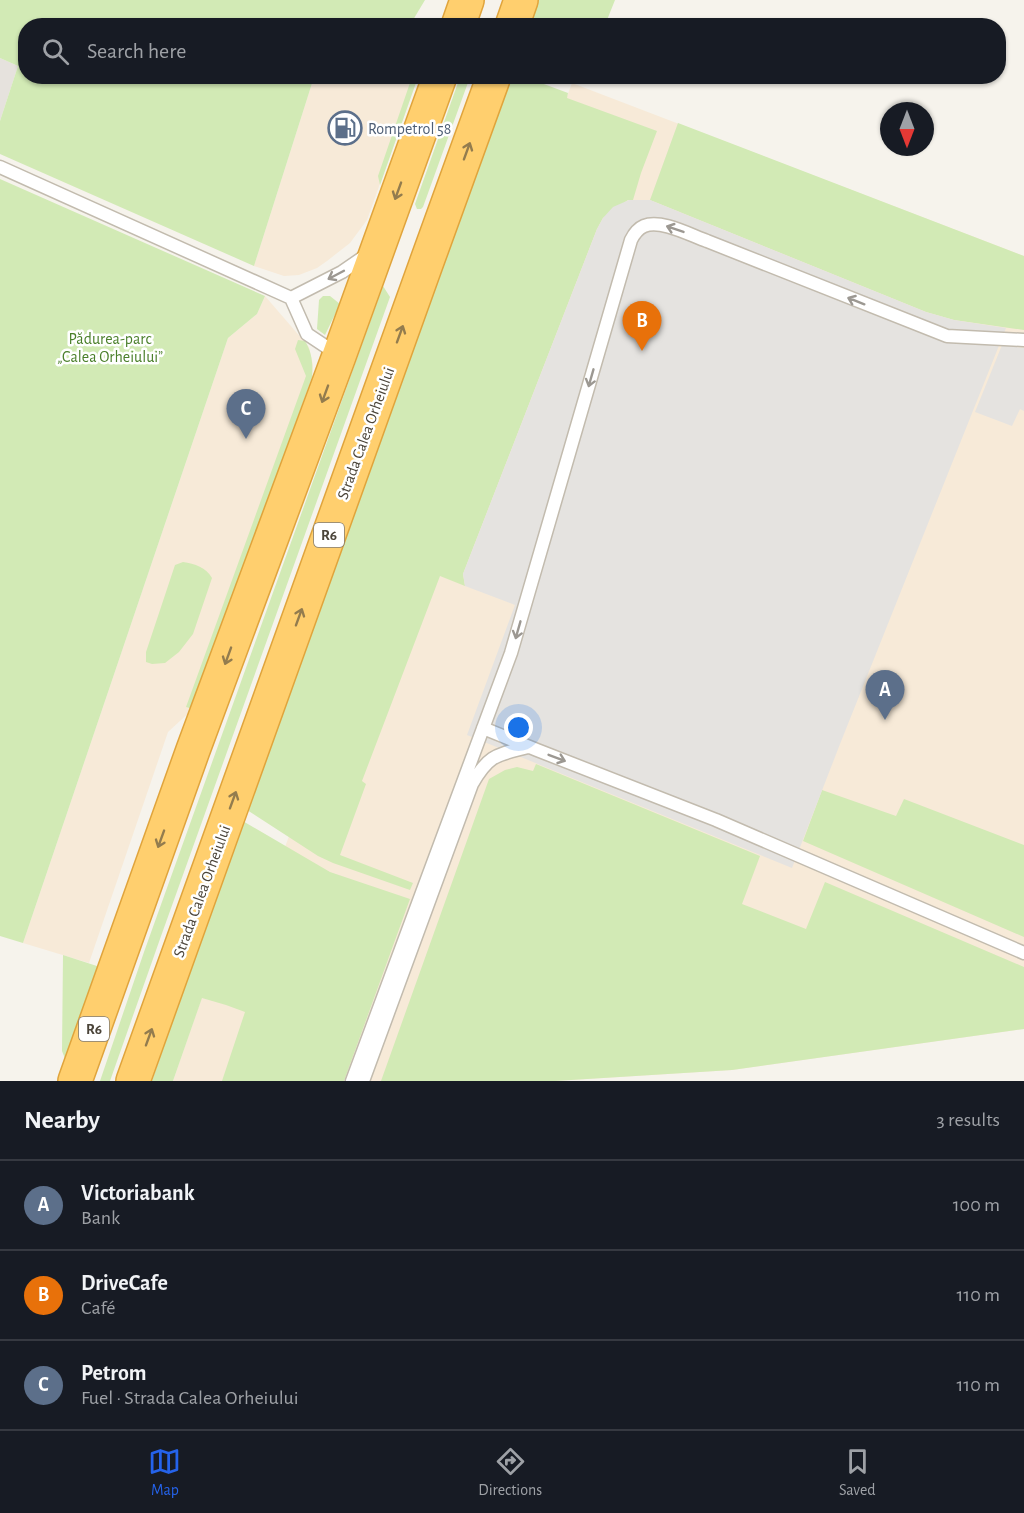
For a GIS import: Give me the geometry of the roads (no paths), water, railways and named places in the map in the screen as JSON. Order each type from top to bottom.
[{"type":"highway","points":[[461,18],[467,0]]},
{"type":"highway","points":[[515,18],[521,0]]},
{"type":"highway","name":"R6","points":[[75,1081],[193,750],[437,84]]},
{"type":"highway","name":"Strada Calea Orheiului","points":[[133,1081],[491,84]]},
{"type":"highway","points":[[378,248],[426,264]]},
{"type":"lane","points":[[0,167],[291,298],[308,334],[339,356]]},
{"type":"lane","points":[[352,1081],[511,653],[631,240],[637,231],[645,225],[667,226],[947,336],[1024,340]]},
{"type":"lane","points":[[291,298],[342,272],[378,248]]},
{"type":"lane","points":[[483,728],[716,820],[1024,953]]},
{"type":"lane","points":[[500,754],[508,739]]},
{"type":"lane","points":[[363,1081],[472,784],[487,761],[500,754],[528,747]]},
{"type":"place","name":"Rompetrol 58","points":[[345,128]]},
{"type":"place","name":"DriveCafe","points":[[642,351]]},
{"type":"place","name":"Petrom","points":[[246,439]]},
{"type":"place","name":"Victoriabank","points":[[885,720]]},
{"type":"park label","name":"Pădurea-parc „Calea Orheiului”","points":[[110,347]]}]
